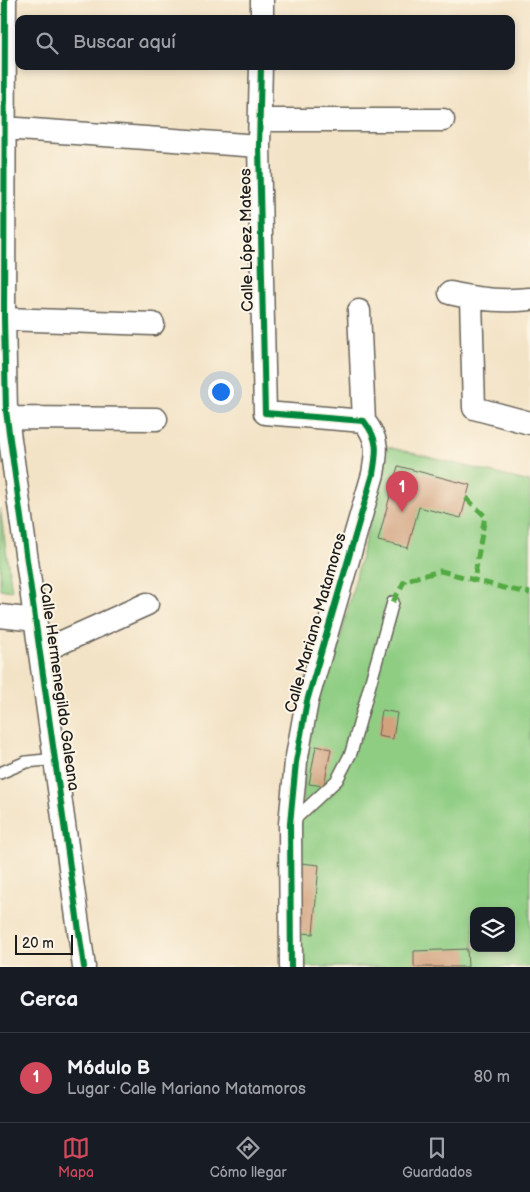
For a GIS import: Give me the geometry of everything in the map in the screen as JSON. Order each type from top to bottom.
[{"type":"street","name":"Calle Hermenegildo Galeana","points":[[5,0],[12,28],[2,94],[4,128],[2,210],[3,412],[36,620],[84,967]]},
{"type":"street","points":[[262,0],[262,15]]},
{"type":"street","name":"Calle López Mateos","points":[[261,70],[259,146],[265,413],[364,420]]},
{"type":"street","points":[[260,120],[443,120]]},
{"type":"street","points":[[4,128],[259,146]]},
{"type":"street","points":[[450,293],[471,299],[501,302],[530,299]]},
{"type":"street","points":[[471,299],[474,408],[530,423]]},
{"type":"street","points":[[359,311],[364,420]]},
{"type":"street","points":[[4,319],[153,324]]},
{"type":"street","points":[[3,412],[14,418],[156,419]]},
{"type":"street","name":"Calle Mariano Matamoros","points":[[291,967],[290,824],[296,762],[307,702],[373,474],[376,457],[375,439],[364,420]]},
{"type":"street","points":[[40,652],[147,604]]},
{"type":"street","points":[[0,616],[36,620]]},
{"type":"lane","points":[[290,824],[337,780],[351,752],[393,602]]},
{"type":"lane","points":[[0,773],[26,762],[56,759]]},
{"type":"green space","points":[[384,446],[530,482],[530,967],[296,967],[294,892],[310,713],[335,660],[382,473]]},
{"type":"green space","points":[[0,508],[12,591],[0,589]]},
{"type":"building","points":[[398,466],[470,485],[461,518],[419,507],[408,548],[378,541]]},
{"type":"building","points":[[382,710],[397,713],[393,739],[378,736]]},
{"type":"building","points":[[316,746],[331,749],[324,786],[309,784]]},
{"type":"building","points":[[301,863],[319,865],[313,934],[294,932]]},
{"type":"building","points":[[467,949],[468,967],[414,967],[414,951]]},
{"type":"marked path","points":[[466,498],[485,516],[474,580]]},
{"type":"marked path","points":[[393,602],[405,580],[441,571],[530,593]]},
{"type":"cycle path","points":[[5,0],[4,319],[6,411],[84,967]]},
{"type":"cycle path","points":[[261,70],[259,146],[265,413],[364,421],[372,434],[376,446],[373,474],[307,701],[296,762],[290,824],[291,967]]},
{"type":"place","name":"Módulo B","points":[[402,512]]}]
